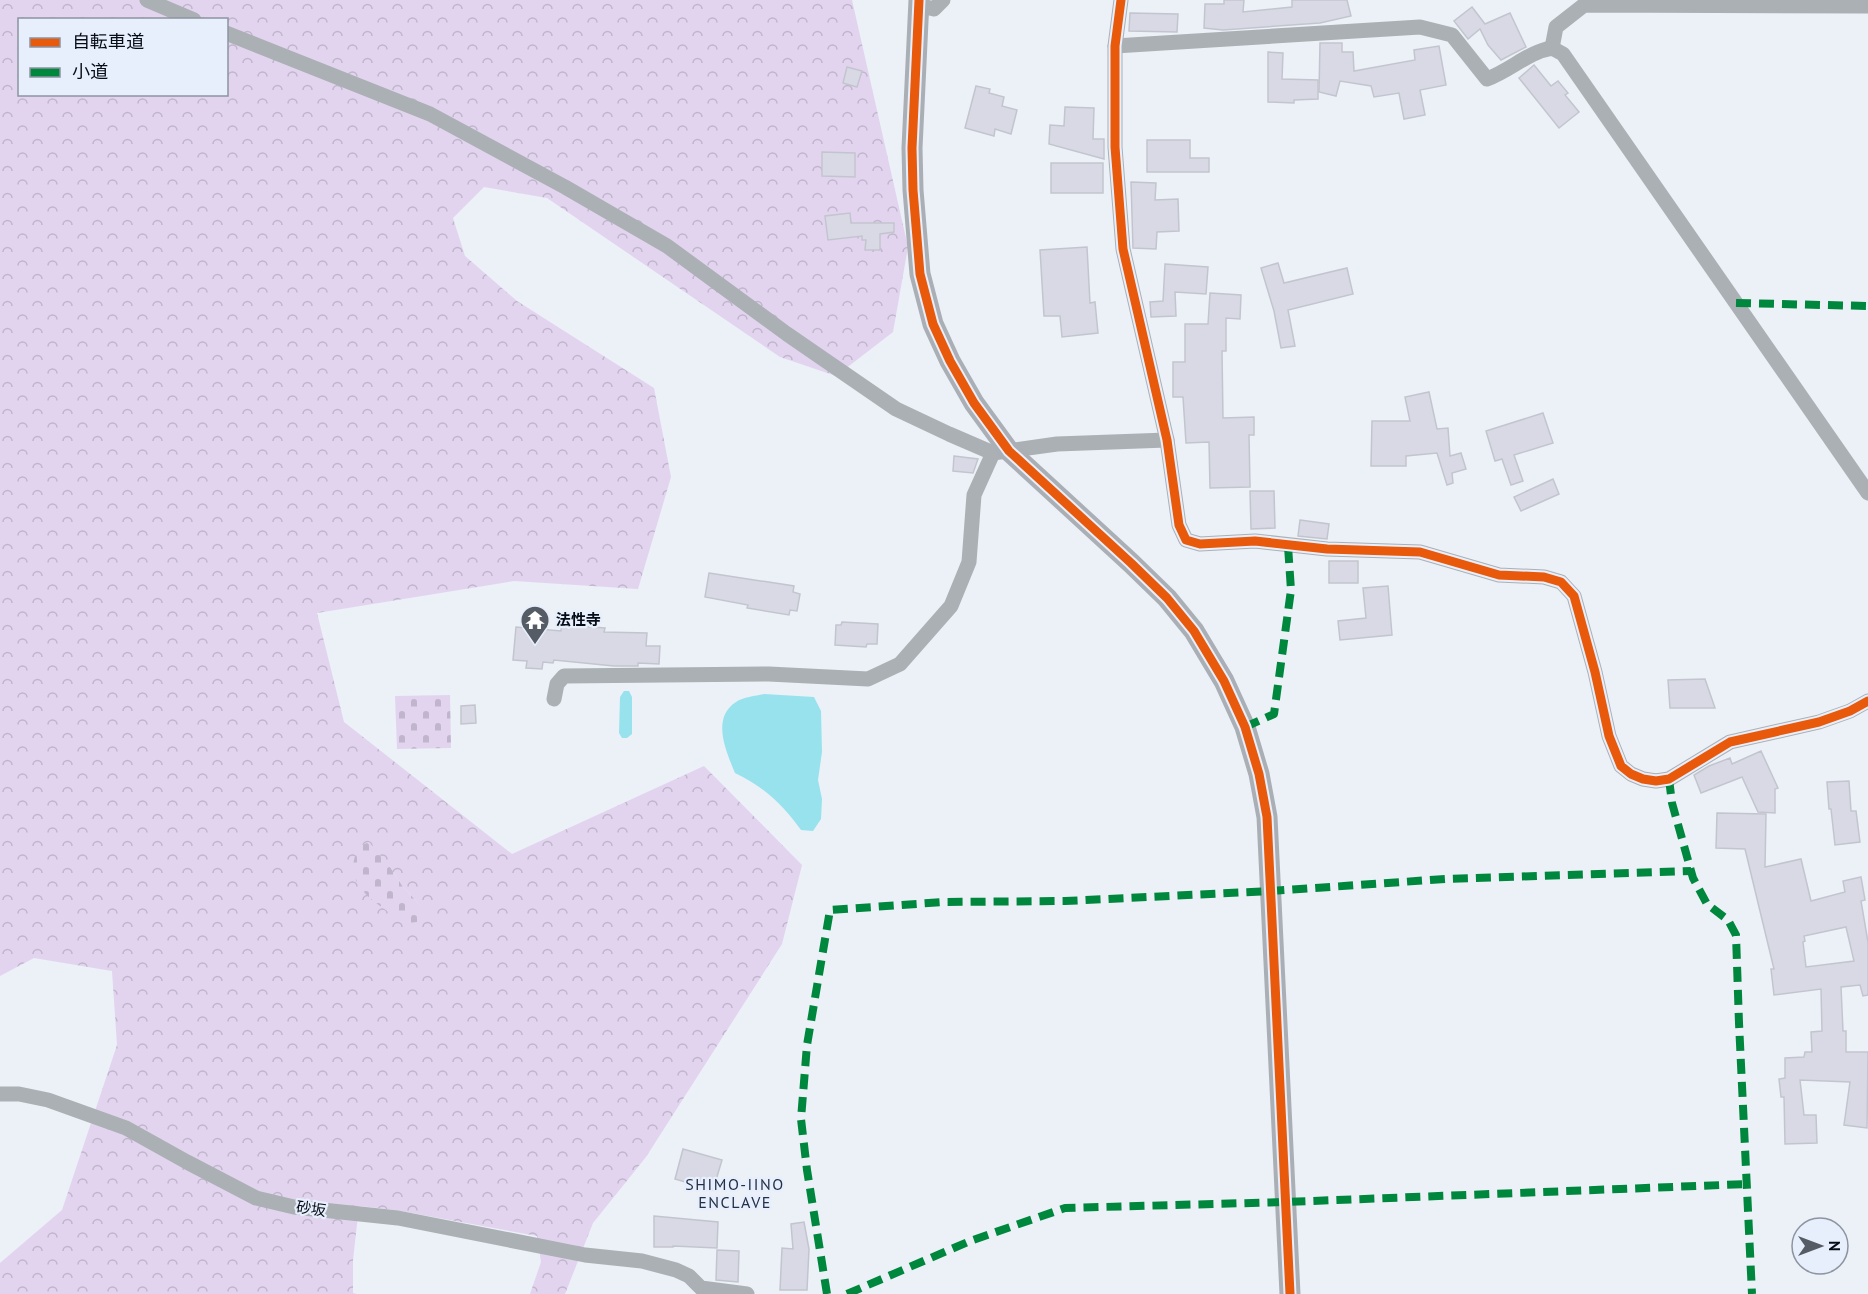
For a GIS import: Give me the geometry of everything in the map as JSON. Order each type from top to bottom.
[{"type":"street","points":[[147,0],[189,18]]},
{"type":"street","points":[[943,0],[934,9],[919,2],[912,148],[915,234],[920,274],[933,324],[950,361],[1001,452]]},
{"type":"street","points":[[1120,0],[1115,46],[1115,147],[1124,249],[1167,440],[1179,525],[1186,540],[1200,544],[1256,541],[1327,549],[1420,552],[1499,575],[1544,578],[1561,582],[1574,596],[1595,672],[1609,736],[1621,766],[1631,774],[1643,779],[1656,781],[1669,779],[1730,742],[1819,722],[1850,711],[1868,701]]},
{"type":"street","points":[[1552,48],[1556,27],[1584,5],[1868,6]]},
{"type":"street","points":[[1115,46],[1420,27],[1452,35],[1487,79],[1505,72],[1538,51],[1552,48],[1563,54],[1868,493]]},
{"type":"street","points":[[228,34],[430,114],[555,181],[667,246],[787,334],[896,409],[1001,452],[1131,563],[1167,598],[1194,631],[1224,681],[1245,727],[1259,774],[1267,817],[1290,1294]]},
{"type":"street","points":[[554,699],[557,684],[564,676],[769,674],[868,679],[900,664],[951,606],[969,562],[974,495],[1001,452],[1057,444],[1167,440]]},
{"type":"street","name":"砂坂","points":[[0,1094],[19,1094],[48,1101],[126,1128],[256,1197],[294,1207],[398,1218],[585,1254],[642,1261],[676,1270],[689,1276],[701,1288],[747,1294]]},
{"type":"green space","points":[[0,0],[852,0],[908,247],[893,332],[836,376],[780,357],[547,198],[484,187],[453,218],[465,256],[517,301],[654,388],[671,477],[638,589],[514,581],[317,613],[344,722],[512,854],[704,766],[802,865],[782,944],[646,1157],[593,1223],[565,1294],[530,1294],[541,1262],[537,1236],[395,1210],[359,1206],[353,1260],[353,1293],[357,1294],[0,1294],[0,1263],[62,1210],[117,1045],[112,971],[34,958],[0,976]],"holes":[[[358,847],[390,867],[403,887],[421,906]]]},
{"type":"green space","points":[[450,695],[451,748],[397,749],[395,696]]},
{"type":"green space","points":[[369,842],[403,887],[421,906],[422,921],[407,924],[376,903],[363,891],[353,872],[353,865],[358,847]]},
{"type":"water","points":[[624,691],[629,691],[632,697],[632,734],[627,738],[622,738],[619,733],[620,697]]},
{"type":"water","points":[[764,694],[814,697],[821,711],[822,752],[818,780],[822,799],[821,819],[813,831],[801,830],[772,797],[735,773],[728,755],[722,726],[728,709],[742,699]]},
{"type":"building","points":[[1224,0],[1244,0],[1243,12],[1292,7],[1292,0],[1347,0],[1351,16],[1320,23],[1223,30],[1204,28],[1205,4],[1224,4]]},
{"type":"building","points":[[1472,7],[1485,24],[1510,13],[1526,47],[1501,60],[1488,45],[1480,29],[1468,39],[1454,21]]},
{"type":"building","points":[[1130,13],[1178,14],[1177,32],[1129,31]]},
{"type":"building","points":[[1320,43],[1342,43],[1342,52],[1353,52],[1354,71],[1415,60],[1414,50],[1439,46],[1446,85],[1420,90],[1425,115],[1404,119],[1399,93],[1374,97],[1371,86],[1340,81],[1336,96],[1319,92]]},
{"type":"building","points":[[1268,52],[1283,53],[1282,79],[1318,80],[1318,99],[1294,100],[1294,103],[1268,102]]},
{"type":"building","points":[[1534,65],[1551,86],[1558,81],[1568,93],[1565,95],[1579,112],[1559,128],[1519,78]]},
{"type":"building","points":[[847,67],[862,71],[857,87],[843,83]]},
{"type":"building","points":[[976,86],[990,89],[989,93],[1004,97],[1002,106],[1017,110],[1011,134],[995,129],[994,136],[965,128]]},
{"type":"building","points":[[1065,107],[1094,108],[1093,139],[1104,139],[1104,159],[1049,144],[1050,125],[1064,126]]},
{"type":"building","points":[[1147,140],[1190,140],[1190,158],[1209,158],[1209,172],[1147,172]]},
{"type":"building","points":[[822,152],[855,153],[855,177],[822,176]]},
{"type":"building","points":[[1051,163],[1103,163],[1103,193],[1051,193]]},
{"type":"building","points":[[1131,182],[1156,183],[1155,200],[1178,199],[1179,231],[1157,232],[1156,249],[1133,248]]},
{"type":"building","points":[[850,213],[851,223],[894,223],[894,232],[880,234],[880,250],[865,250],[866,240],[862,240],[862,236],[828,240],[825,216]]},
{"type":"building","points":[[1087,247],[1090,303],[1095,302],[1098,333],[1062,337],[1060,316],[1044,316],[1040,250]]},
{"type":"building","points":[[1278,263],[1284,283],[1347,268],[1353,294],[1288,310],[1295,346],[1281,348],[1274,311],[1261,268]]},
{"type":"building","points":[[1165,264],[1208,267],[1206,294],[1175,292],[1176,316],[1151,317],[1150,302],[1163,301]]},
{"type":"building","points":[[1210,293],[1241,295],[1240,319],[1226,318],[1226,351],[1222,351],[1223,418],[1254,417],[1254,435],[1249,435],[1250,487],[1210,488],[1209,442],[1186,443],[1183,397],[1173,397],[1173,362],[1185,362],[1185,324],[1208,324]]},
{"type":"building","points":[[1429,392],[1437,429],[1448,428],[1450,456],[1461,453],[1466,469],[1452,473],[1453,483],[1447,485],[1437,453],[1406,456],[1406,466],[1371,466],[1372,421],[1410,421],[1405,397]]},
{"type":"building","points":[[1543,413],[1553,443],[1514,455],[1523,481],[1511,485],[1502,459],[1495,461],[1486,431]]},
{"type":"building","points":[[954,456],[978,459],[973,473],[953,471]]},
{"type":"building","points":[[1553,479],[1559,494],[1521,511],[1514,497]]},
{"type":"building","points":[[1250,491],[1274,491],[1275,528],[1251,529]]},
{"type":"building","points":[[1300,520],[1329,524],[1327,539],[1298,536]]},
{"type":"building","points":[[1329,561],[1358,561],[1358,583],[1329,583]]},
{"type":"building","points":[[709,573],[794,586],[793,592],[800,594],[797,611],[790,610],[789,615],[747,608],[748,605],[705,597]]},
{"type":"building","points":[[1388,586],[1392,635],[1340,640],[1338,621],[1366,618],[1363,588]]},
{"type":"building","points":[[562,616],[577,617],[576,626],[605,628],[604,632],[647,633],[646,646],[660,646],[659,664],[638,663],[638,666],[614,666],[554,660],[553,663],[543,662],[542,669],[526,668],[527,661],[513,660],[516,627],[561,631]]},
{"type":"building","points":[[842,622],[878,624],[877,644],[867,644],[866,647],[835,645],[836,625],[841,625]]},
{"type":"building","points":[[1705,679],[1715,708],[1670,708],[1668,680]]},
{"type":"building","points":[[475,705],[476,723],[461,724],[461,706]]},
{"type":"building","points":[[1761,751],[1778,788],[1775,789],[1775,813],[1758,812],[1742,777],[1701,793],[1694,775],[1730,758],[1732,764]]},
{"type":"building","points":[[1849,781],[1851,811],[1856,811],[1860,842],[1835,845],[1827,782]]},
{"type":"building","points":[[1717,813],[1766,814],[1765,867],[1801,859],[1811,901],[1845,892],[1843,881],[1861,877],[1865,900],[1861,901],[1868,942],[1868,995],[1863,996],[1860,985],[1841,987],[1846,1052],[1868,1052],[1867,1128],[1844,1125],[1850,1082],[1800,1080],[1804,1115],[1816,1115],[1817,1143],[1785,1144],[1784,1097],[1781,1097],[1779,1079],[1785,1078],[1785,1058],[1804,1057],[1805,1052],[1812,1052],[1811,1032],[1822,1031],[1821,989],[1774,995],[1771,969],[1774,969],[1745,849],[1716,848]],"holes":[[[1846,927],[1854,961],[1806,967],[1804,936]]]},
{"type":"building","points":[[683,1149],[722,1160],[713,1190],[675,1179]]},
{"type":"building","points":[[654,1216],[718,1222],[717,1248],[654,1247]]},
{"type":"building","points":[[804,1222],[809,1249],[807,1290],[780,1290],[782,1248],[793,1249],[791,1224]]},
{"type":"building","points":[[717,1250],[739,1251],[738,1282],[716,1280]]},
{"type":"marked path","points":[[1736,303],[1868,306]]},
{"type":"marked path","points":[[1245,727],[1274,714],[1291,590],[1288,546]]},
{"type":"marked path","points":[[1669,779],[1672,803],[1693,878],[1707,904],[1728,920],[1736,935],[1752,1294]]},
{"type":"marked path","points":[[827,1294],[801,1119],[807,1045],[830,910],[944,902],[1065,901],[1271,891],[1445,879],[1691,871]]},
{"type":"marked path","points":[[847,1294],[970,1241],[1065,1208],[1748,1184]]},
{"type":"cycle path","points":[[919,0],[912,148],[913,190],[920,274],[933,324],[950,361],[974,403],[1009,451],[1167,598],[1194,631],[1224,681],[1245,727],[1259,774],[1267,817],[1290,1294]]},
{"type":"cycle path","points":[[1121,0],[1115,46],[1115,147],[1123,249],[1167,440],[1179,525],[1186,540],[1200,544],[1255,541],[1327,549],[1420,552],[1499,575],[1544,577],[1561,582],[1574,596],[1595,672],[1609,736],[1621,766],[1631,774],[1643,779],[1656,781],[1669,779],[1730,742],[1819,722],[1850,711],[1868,701]]},
{"type":"place","name":"法性寺","points":[[535,646]]},
{"type":"district","name":"SHIMO-IINO ENCLAVE","points":[[735,1193]]}]
